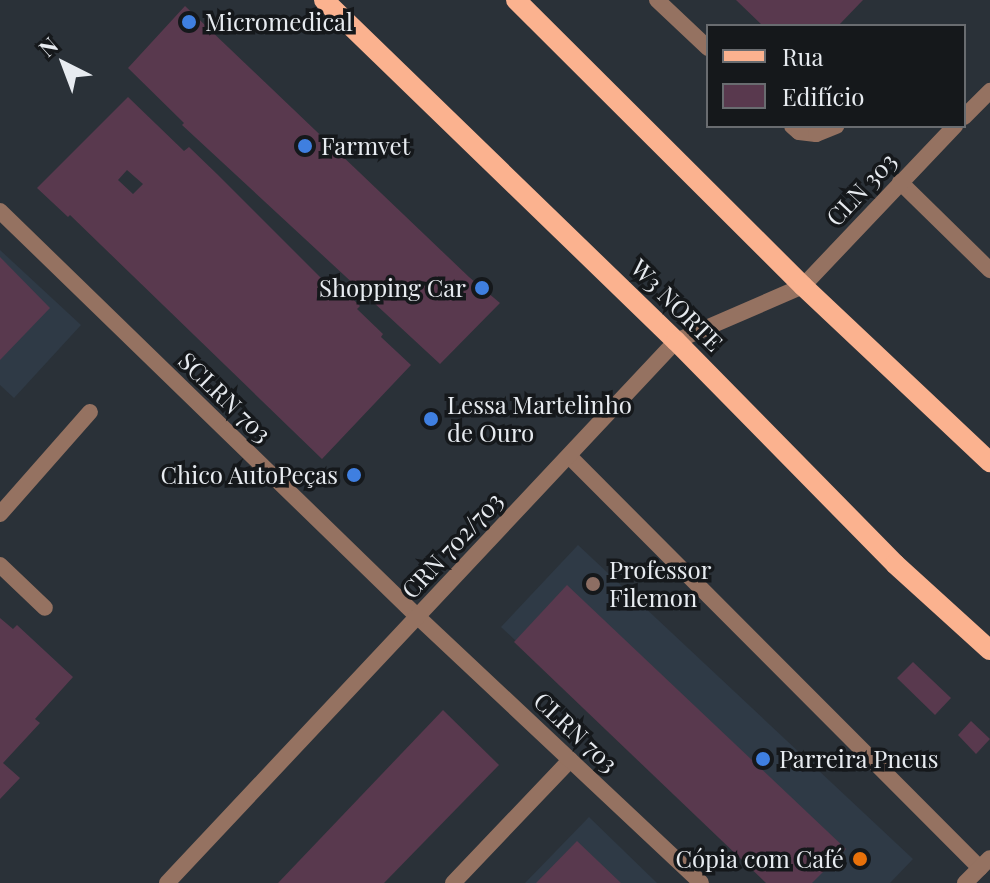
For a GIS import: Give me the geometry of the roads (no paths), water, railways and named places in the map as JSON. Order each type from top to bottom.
[{"type":"main road","name":"W3 NORTE","points":[[324,0],[676,341],[895,564],[990,650]]},
{"type":"main road","points":[[516,0],[803,286],[990,462]]},
{"type":"street","points":[[657,0],[706,46]]},
{"type":"street","points":[[966,115],[990,91]]},
{"type":"street","points":[[794,128],[799,132],[816,134],[831,128]]},
{"type":"street","name":"CLN 303","points":[[803,286],[953,128]]},
{"type":"street","points":[[900,182],[990,270]]},
{"type":"street","name":"SCLRN 703","points":[[0,211],[418,617]]},
{"type":"street","name":"CRN 702/703","points":[[167,883],[676,341],[803,286]]},
{"type":"street","points":[[0,514],[90,412]]},
{"type":"street","points":[[569,456],[985,863],[965,883]]},
{"type":"street","points":[[0,565],[45,608]]},
{"type":"street","name":"CLRN 703","points":[[418,617],[701,883]]},
{"type":"street","points":[[453,883],[570,760]]},
{"type":"place","name":"Micromedical","points":[[189,22]]},
{"type":"place","name":"Farmvet","points":[[305,146]]},
{"type":"place","name":"Shopping Car","points":[[482,288]]},
{"type":"place","name":"Lessa Martelinho de Ouro","points":[[431,419]]},
{"type":"place","name":"Chico AutoPeças","points":[[354,475]]},
{"type":"place","name":"Professor Filemon","points":[[593,584]]},
{"type":"place","name":"Parreira Pneus","points":[[763,759]]},
{"type":"place","name":"Cópia com Café","points":[[860,859]]}]
